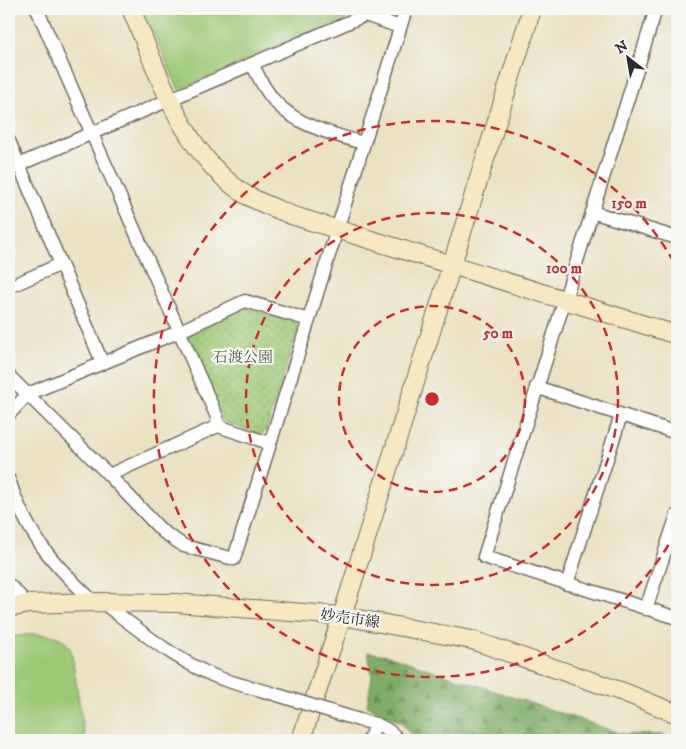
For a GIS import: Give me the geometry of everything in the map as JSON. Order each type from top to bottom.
[{"type":"street","points":[[37,9],[216,417],[218,426]]},
{"type":"street","points":[[131,9],[183,127],[214,169],[243,193],[291,215],[677,335]]},
{"type":"street","points":[[9,376],[109,475],[162,531],[184,546],[234,559],[406,9]]},
{"type":"street","points":[[301,740],[342,616],[532,9]]},
{"type":"street","points":[[656,9],[484,557],[677,618]]},
{"type":"street","points":[[14,167],[252,64],[364,12],[400,28]]},
{"type":"street","points":[[252,64],[267,92],[284,110],[300,121],[322,131],[364,143]]},
{"type":"street","points":[[9,141],[14,167],[61,264],[102,362]]},
{"type":"street","points":[[592,212],[677,236]]},
{"type":"street","points":[[9,287],[61,264]]},
{"type":"street","points":[[9,414],[28,394],[178,332],[245,301],[309,320]]},
{"type":"street","points":[[536,387],[677,433]]},
{"type":"street","points":[[567,584],[621,415]]},
{"type":"street","points":[[109,475],[218,426],[269,443]]},
{"type":"street","points":[[9,480],[24,520],[47,556],[98,602],[157,644],[214,676],[376,724],[394,733],[398,740]]},
{"type":"street","points":[[646,609],[676,522]]},
{"type":"street","points":[[9,585],[28,604]]},
{"type":"street","name":"妙売市線","points":[[9,608],[28,604],[98,602],[176,603],[342,616],[472,640],[618,690],[677,714]]},
{"type":"street","points":[[369,740],[376,724]]},
{"type":"green space","points":[[143,9],[357,9],[359,12],[179,90]]},
{"type":"green space","name":"石渡公園","points":[[244,307],[295,322],[298,329],[266,431],[260,434],[224,422],[187,341],[188,335]]},
{"type":"green space","points":[[32,634],[49,635],[64,640],[71,650],[85,740],[9,740],[9,637]]},
{"type":"green space","points":[[368,652],[387,655],[623,734],[662,735],[677,740],[415,740],[401,722],[367,706],[372,676]]}]
